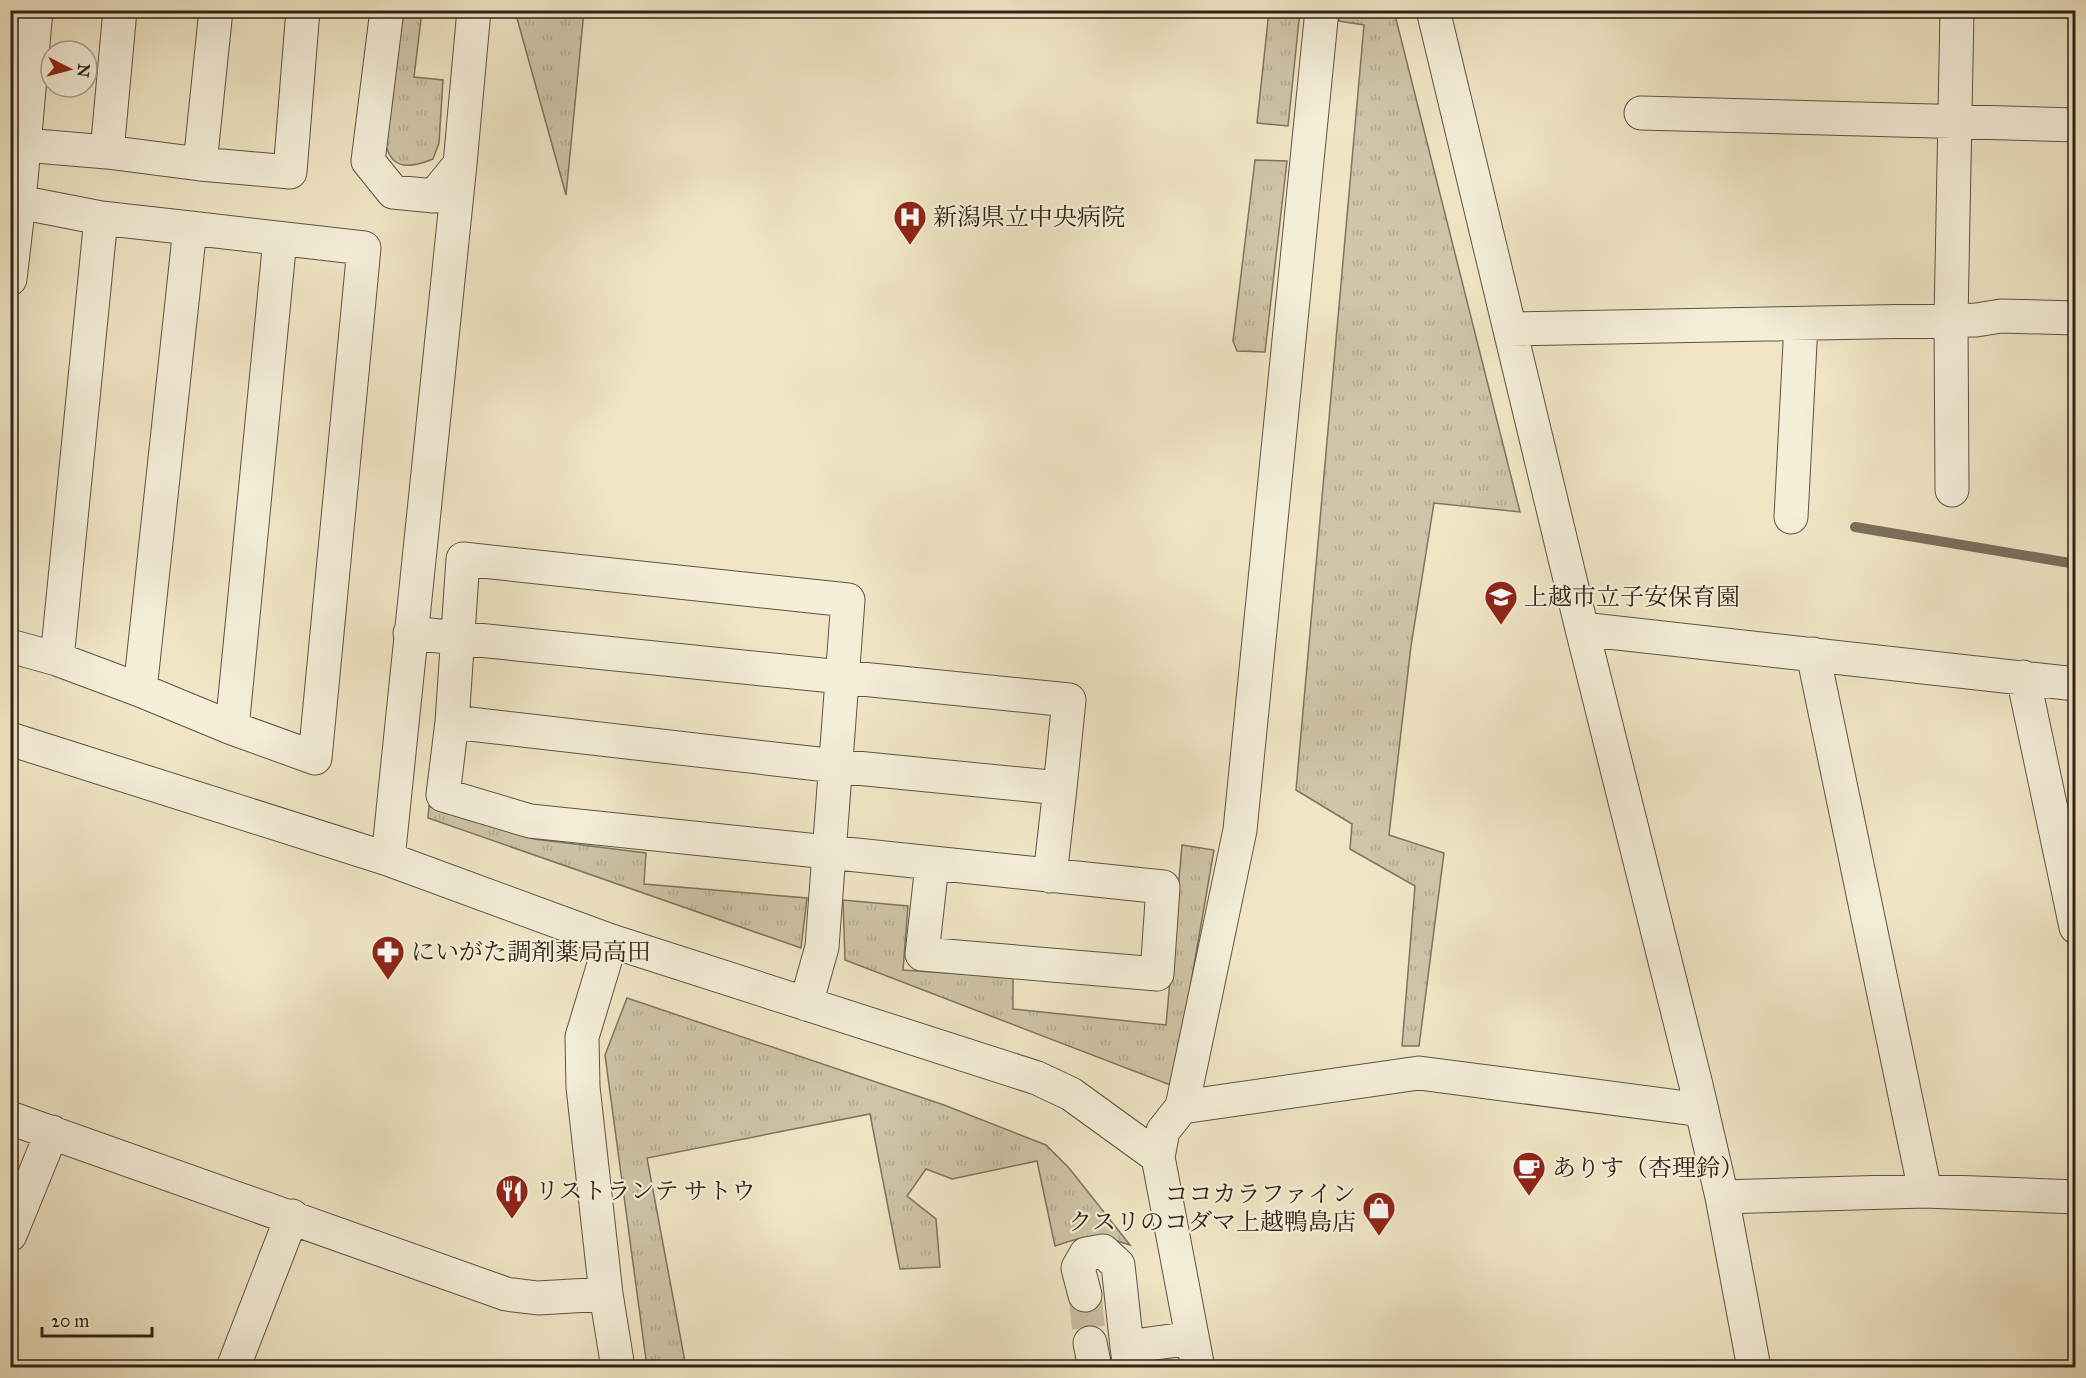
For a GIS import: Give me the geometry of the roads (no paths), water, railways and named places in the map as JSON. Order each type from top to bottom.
[{"type":"street","points":[[10,279],[15,202],[24,145],[36,10]]},
{"type":"street","points":[[107,153],[120,10]]},
{"type":"street","points":[[200,164],[216,10]]},
{"type":"street","points":[[24,145],[290,172],[303,10]]},
{"type":"street","points":[[387,10],[368,161],[393,192],[434,196],[460,164]]},
{"type":"street","points":[[388,859],[474,10]]},
{"type":"street","points":[[1084,1295],[1078,1268],[1086,1254],[1102,1251],[1118,1265],[1128,1357],[1195,1353],[1158,1157],[1163,1131],[1182,1107],[1240,830],[1322,10]]},
{"type":"street","points":[[1433,10],[1582,629],[1702,1110],[1722,1197],[1754,1368]]},
{"type":"street","points":[[1952,490],[1951,320],[1957,10]]},
{"type":"street","points":[[1641,113],[2076,124]]},
{"type":"street","points":[[10,646],[57,659],[315,758],[364,248],[101,218],[15,202]]},
{"type":"street","points":[[57,659],[101,218]]},
{"type":"street","points":[[140,690],[189,228]]},
{"type":"street","points":[[232,728],[280,239]]},
{"type":"street","points":[[1510,329],[1801,324],[1951,320],[2001,316],[2076,318]]},
{"type":"street","points":[[1791,518],[1801,324]]},
{"type":"street","points":[[806,1004],[822,947],[829,854],[843,678],[848,600],[463,560],[452,722],[443,795],[530,821],[829,854],[932,865],[1163,886],[1157,975],[922,954],[932,865]]},
{"type":"street","points":[[1582,629],[2076,684]]},
{"type":"street","points":[[410,633],[1069,700],[1050,876]]},
{"type":"street","points":[[1812,654],[1925,1191]]},
{"type":"street","points":[[2023,677],[2076,927]]},
{"type":"street","points":[[452,722],[836,766],[1060,788]]},
{"type":"street","points":[[10,739],[388,859],[611,941],[1037,1078],[1071,1094],[1105,1116],[1158,1157]]},
{"type":"street","points":[[611,941],[582,1037],[583,1087],[606,1293],[618,1368]]},
{"type":"street","points":[[1182,1107],[1419,1073],[1702,1110]]},
{"type":"street","points":[[10,1118],[292,1216],[506,1294],[538,1298],[606,1293]]},
{"type":"street","points":[[10,1235],[52,1132]]},
{"type":"street","points":[[1722,1197],[1925,1191],[2076,1197]]},
{"type":"street","points":[[233,1368],[292,1216]]},
{"type":"waterway","points":[[1855,527],[2076,564]]},
{"type":"tunnel","points":[[1085,1295],[1090,1343]]},
{"type":"place","name":"新潟県立中央病院","points":[[910,246]]},
{"type":"place","name":"上越市立子安保育園","points":[[1501,626]]},
{"type":"place","name":"にいがた調剤薬局高田","points":[[388,981]]},
{"type":"place","name":"ありす（杏理鈴）","points":[[1529,1197]]},
{"type":"place","name":"リストランテ サトウ","points":[[512,1220]]},
{"type":"place","name":"ココカラファイン クスリのコダマ上越鴨島店","points":[[1379,1237]]}]
